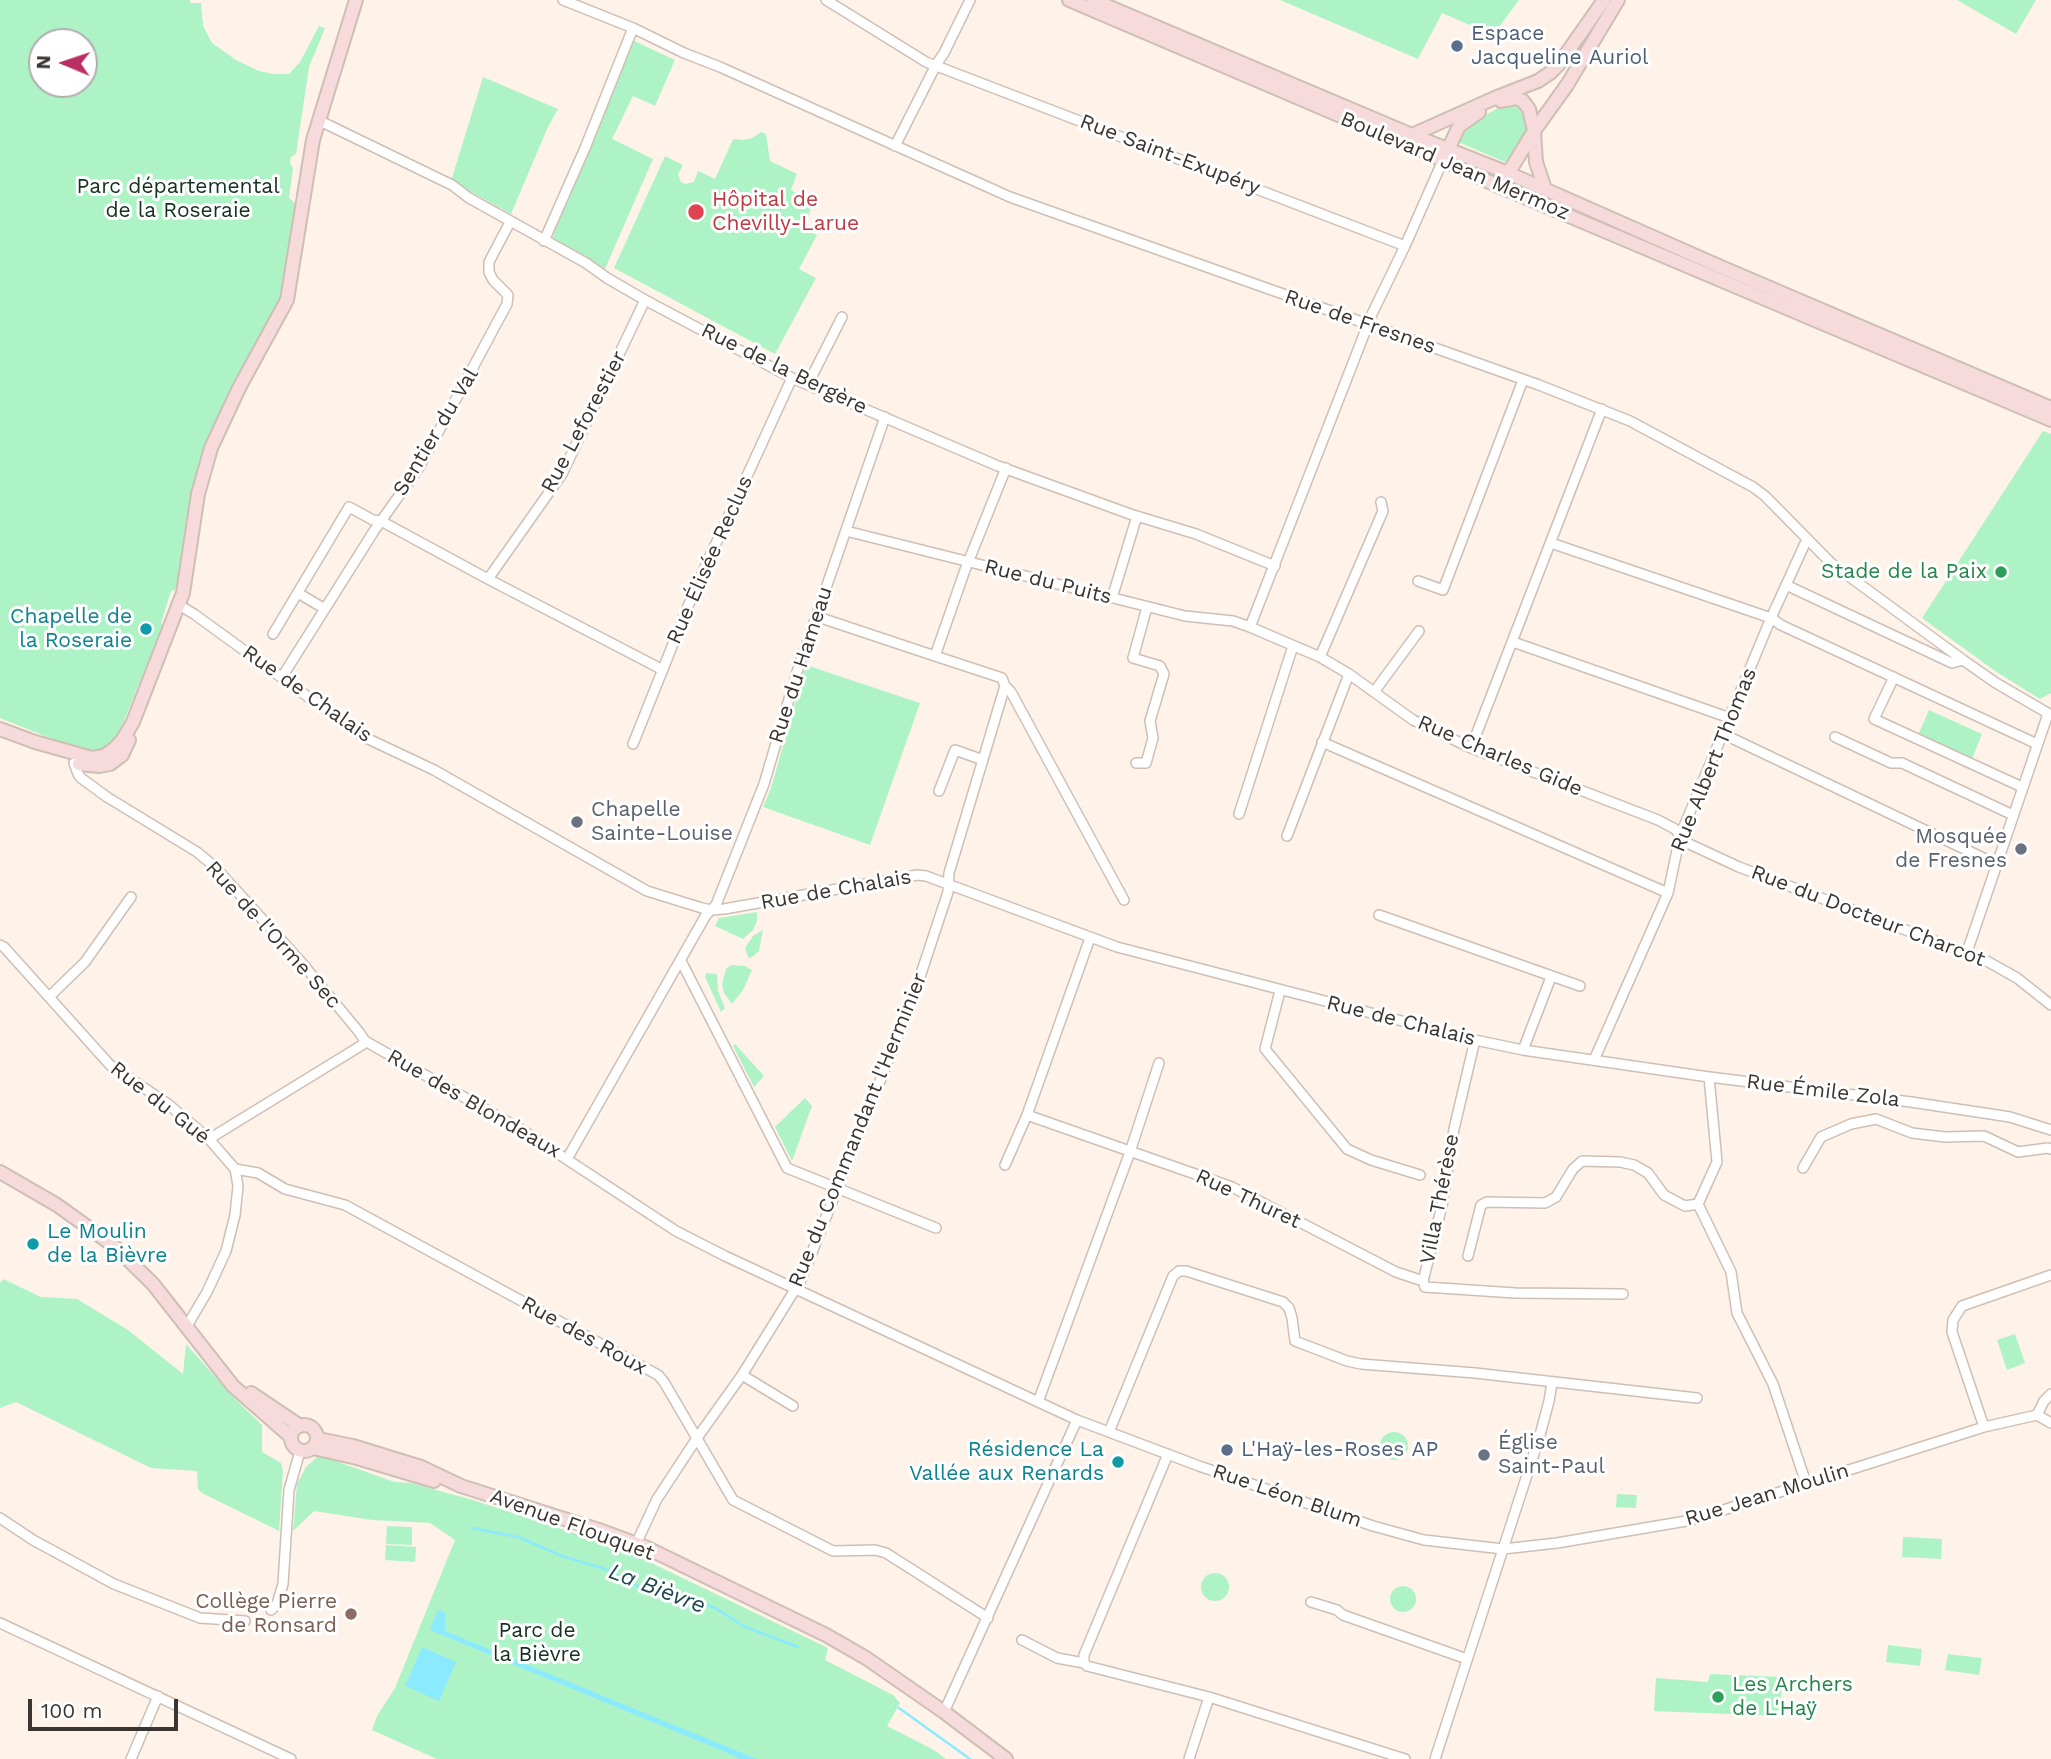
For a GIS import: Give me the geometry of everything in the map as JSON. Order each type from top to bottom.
[{"type":"main road","points":[[35,742],[74,763],[99,766],[110,764],[122,755],[129,740],[133,722],[184,589],[198,494],[211,448],[239,388],[283,310],[290,292],[318,120],[356,0]]},
{"type":"main road","name":"Boulevard Jean Mermoz","points":[[1069,0],[1445,154],[1508,173],[1721,267],[1848,327]]},
{"type":"main road","name":"Boulevard Jean Mermoz","points":[[1093,0],[1412,135],[1499,186],[1848,327]]},
{"type":"main road","points":[[1412,135],[1538,81],[1550,73],[1604,0]]},
{"type":"main road","points":[[1480,176],[1501,179],[1508,173],[1567,85],[1618,0]]},
{"type":"main road","points":[[1471,109],[1488,107],[1497,97]]},
{"type":"main road","points":[[1445,154],[1459,126],[1488,107],[1508,98],[1516,98],[1523,101],[1529,109],[1536,162],[1545,189]]},
{"type":"main road","points":[[1848,327],[2051,408]]},
{"type":"main road","points":[[1848,327],[2051,420]]},
{"type":"main road","points":[[0,729],[92,758],[104,756],[116,748],[133,722]]},
{"type":"main road","name":"Avenue Flouquet","points":[[0,1172],[57,1205],[114,1246],[153,1284],[233,1386],[295,1431]]},
{"type":"main road","name":"Avenue Flouquet","points":[[307,1425],[314,1429],[315,1444],[307,1452],[293,1446],[295,1431],[307,1425]]},
{"type":"main road","name":"Avenue Flouquet","points":[[315,1444],[433,1481],[461,1486],[636,1544],[826,1635],[866,1658],[1006,1759]]},
{"type":"street","name":"Rue de Fresnes","points":[[563,0],[634,28],[684,53],[720,66],[1010,197],[1602,409],[1647,429],[1754,486],[1831,563],[1996,683],[2050,715]]},
{"type":"street","name":"Rue Saint-Exupéry","points":[[826,0],[926,62],[1405,247]]},
{"type":"street","points":[[895,146],[970,0]]},
{"type":"street","points":[[544,241],[634,28]]},
{"type":"street","name":"Rue de la Bergère","points":[[318,120],[452,185],[469,198],[586,263],[645,300],[792,378],[1006,468],[1137,516],[1196,534],[1275,566]]},
{"type":"street","points":[[1250,627],[1367,325],[1405,247],[1445,154]]},
{"type":"street","name":"Sentier du Val","points":[[381,522],[420,466],[507,304],[508,295],[493,280],[489,262],[510,222]]},
{"type":"street","name":"Rue Leforestier","points":[[488,579],[562,474],[645,300]]},
{"type":"street","points":[[808,384],[842,317]]},
{"type":"street","name":"Rue Élisée Reclus","points":[[633,744],[695,589],[792,378]]},
{"type":"street","points":[[1418,580],[1443,590],[1522,380]]},
{"type":"street","points":[[1471,748],[1602,409]]},
{"type":"street","name":"Rue du Hameau","points":[[711,911],[716,905],[764,784],[815,616],[885,417]]},
{"type":"street","points":[[935,656],[1006,468]]},
{"type":"street","points":[[1321,657],[1383,511],[1381,502]]},
{"type":"street","points":[[273,634],[349,507],[663,670]]},
{"type":"street","points":[[1112,598],[1137,516]]},
{"type":"street","points":[[282,677],[381,522]]},
{"type":"street","name":"Rue du Puits","points":[[846,531],[1147,607],[1185,616],[1233,621],[1250,627]]},
{"type":"street","name":"Rue Albert Thomas","points":[[1594,1060],[1668,893],[1680,835],[1806,538]]},
{"type":"street","points":[[1551,543],[1771,618],[2037,744]]},
{"type":"street","points":[[1786,585],[1952,663],[1963,660]]},
{"type":"street","points":[[298,593],[325,610]]},
{"type":"street","name":"Rue de Chalais","points":[[179,605],[362,736],[435,770],[647,891],[711,911],[917,875],[926,876],[1117,947],[1475,1040],[1594,1060]]},
{"type":"street","points":[[1136,763],[1146,762],[1153,738],[1150,721],[1164,674],[1160,666],[1133,658],[1147,607]]},
{"type":"street","points":[[815,616],[1002,678],[1124,900]]},
{"type":"street","name":"Rue Charles Gide","points":[[1250,627],[1321,657],[1413,720],[1471,748],[1658,820],[1675,829],[1680,835]]},
{"type":"street","points":[[1374,692],[1419,631]]},
{"type":"street","points":[[1513,642],[1730,718]]},
{"type":"street","points":[[1239,814],[1293,646]]},
{"type":"street","points":[[1287,836],[1349,674]]},
{"type":"street","points":[[1894,677],[1874,719],[2022,787]]},
{"type":"street","name":"Rue du Commandant l'Herminier","points":[[636,1544],[657,1499],[696,1438],[742,1375],[796,1289],[913,998],[948,892],[949,873],[1005,687]]},
{"type":"street","points":[[1967,952],[2037,744],[2050,715]]},
{"type":"street","points":[[1723,734],[1996,864]]},
{"type":"street","points":[[1835,737],[1891,763],[1902,763],[2013,815]]},
{"type":"street","points":[[1322,742],[1668,893]]},
{"type":"street","points":[[939,791],[955,750],[983,760]]},
{"type":"street","name":"Rue de l'Orme Sec","points":[[74,763],[81,778],[197,852],[215,867],[302,963],[365,1041]]},
{"type":"street","name":"Rue du Docteur Charcot","points":[[1680,835],[1685,842],[1739,867],[1985,960],[2017,978],[2051,1005]]},
{"type":"street","points":[[48,997],[85,962],[131,897]]},
{"type":"street","name":"Rue des Blondeaux","points":[[209,1139],[365,1041],[522,1130],[567,1159],[706,915],[711,911]]},
{"type":"street","points":[[1379,915],[1580,986]]},
{"type":"street","points":[[1005,1164],[1027,1115],[1090,938]]},
{"type":"street","name":"Rue du Gué","points":[[0,945],[110,1065],[168,1104],[209,1139],[235,1169]]},
{"type":"street","points":[[681,961],[787,1168],[936,1228]]},
{"type":"street","points":[[1522,1050],[1551,977]]},
{"type":"street","points":[[1280,991],[1265,1049],[1347,1149],[1371,1160],[1420,1175]]},
{"type":"street","name":"Villa Thérèse","points":[[1475,1040],[1454,1129],[1442,1206],[1423,1281],[1425,1287],[1502,1292],[1623,1294]]},
{"type":"street","name":"Rue Émile Zola","points":[[1594,1060],[1985,1113],[2010,1117],[2051,1130]]},
{"type":"street","points":[[1038,1402],[1160,1063]]},
{"type":"street","points":[[1698,1204],[1717,1162],[1709,1077]]},
{"type":"street","name":"Rue Thuret","points":[[1027,1115],[1232,1187],[1396,1272],[1423,1281]]},
{"type":"street","points":[[1803,1168],[1821,1137],[1851,1124],[1876,1119],[1912,1133],[1945,1137],[1984,1136],[2018,1152],[2051,1149]]},
{"type":"street","name":"Rue Léon Blum","points":[[567,1159],[677,1231],[1077,1420],[1373,1526],[1424,1540],[1503,1549]]},
{"type":"street","points":[[1468,1256],[1481,1205],[1487,1202],[1545,1203],[1556,1197],[1573,1169],[1582,1161],[1620,1161],[1634,1165],[1648,1173],[1664,1195],[1685,1206],[1698,1204]]},
{"type":"street","points":[[187,1325],[207,1292],[226,1251],[235,1215],[238,1186],[235,1169]]},
{"type":"street","name":"Rue des Roux","points":[[235,1169],[258,1173],[285,1189],[345,1205],[658,1376],[730,1496],[737,1502],[833,1551],[875,1549],[886,1553],[988,1618]]},
{"type":"street","points":[[1698,1204],[1731,1272],[1737,1312],[1773,1384],[1806,1483]]},
{"type":"street","points":[[1109,1432],[1173,1276],[1179,1271],[1283,1302],[1289,1308],[1295,1341],[1348,1361],[1696,1398]]},
{"type":"street","points":[[1984,1427],[1952,1332],[1953,1320],[1962,1306],[2051,1275]]},
{"type":"street","points":[[742,1375],[793,1406]]},
{"type":"street","points":[[1435,1759],[1543,1423],[1552,1383]]},
{"type":"street","points":[[2051,1394],[2037,1415],[2051,1423]]},
{"type":"street","name":"Rue Jean Moulin","points":[[1503,1549],[1557,1543],[1709,1516],[1984,1427],[2037,1415]]},
{"type":"street","points":[[944,1712],[1077,1420]]},
{"type":"street","points":[[271,1610],[277,1604],[283,1584],[289,1490],[300,1451]]},
{"type":"street","points":[[1084,1663],[1084,1655],[1168,1454]]},
{"type":"street","points":[[0,1518],[33,1541],[114,1584],[200,1618],[245,1621]]},
{"type":"street","points":[[1311,1602],[1467,1659]]},
{"type":"street","points":[[0,1623],[292,1759]]},
{"type":"street","points":[[1022,1640],[1057,1658],[1209,1697],[1405,1759]]},
{"type":"street","points":[[131,1759],[158,1696]]},
{"type":"street","points":[[1189,1759],[1209,1697]]},
{"type":"green space","name":"Parc départemental de la Roseraie","points":[[0,0],[190,0],[190,3],[201,3],[203,26],[212,43],[236,60],[259,71],[273,74],[289,74],[300,62],[319,26],[325,28],[309,67],[296,154],[291,157],[290,164],[293,168],[289,198],[295,203],[282,294],[229,393],[203,450],[191,496],[181,570],[175,590],[171,591],[161,623],[163,625],[117,738],[100,751],[77,749],[0,718]]},
{"type":"green space","points":[[1280,0],[1519,0],[1493,35],[1442,13],[1418,59]]},
{"type":"green space","points":[[1957,0],[2036,0],[2016,34]]},
{"type":"green space","points":[[632,40],[675,60],[655,106],[633,96],[612,139],[653,159],[605,269],[553,240],[553,236]]},
{"type":"green space","points":[[483,77],[558,109],[511,214],[451,181]]},
{"type":"green space","points":[[1515,103],[1521,107],[1527,120],[1525,136],[1510,160],[1505,162],[1458,142],[1465,127],[1505,104]]},
{"type":"green space","points":[[761,132],[766,134],[770,161],[797,174],[791,190],[813,202],[804,229],[817,235],[799,269],[816,278],[775,354],[614,268],[665,156],[683,165],[678,174],[681,182],[694,182],[698,171],[715,179],[733,139],[752,138]]},
{"type":"green space","name":"Stade de la Paix","points":[[2043,431],[2051,434],[2051,693],[2040,699],[1995,671],[1922,618]]},
{"type":"green space","points":[[806,665],[920,703],[870,845],[763,807],[771,788]]},
{"type":"green space","points":[[1929,710],[1982,734],[1972,759],[1918,735]]},
{"type":"green space","points":[[757,912],[753,930],[743,939],[715,926],[719,918]]},
{"type":"green space","points":[[763,930],[759,951],[751,958],[748,957],[745,948],[753,936]]},
{"type":"green space","points":[[731,965],[745,966],[752,970],[743,990],[732,1004],[724,993],[722,984],[726,969]]},
{"type":"green space","points":[[706,973],[717,974],[718,991],[725,1008],[721,1012],[705,977]]},
{"type":"green space","points":[[735,1044],[764,1076],[754,1087],[733,1046]]},
{"type":"green space","points":[[805,1098],[812,1106],[792,1161],[775,1127]]},
{"type":"green space","points":[[3,1279],[41,1297],[77,1299],[128,1330],[183,1374],[186,1344],[262,1425],[262,1452],[281,1463],[283,1470],[279,1531],[202,1493],[198,1489],[197,1471],[151,1468],[16,1402],[0,1408],[0,1283]]},
{"type":"green space","points":[[2015,1334],[2025,1363],[2007,1370],[1997,1340]]},
{"type":"green space","points":[[1394,1432],[1404,1436],[1408,1446],[1404,1456],[1394,1460],[1384,1456],[1380,1446],[1384,1436]]},
{"type":"green space","name":"Parc de la Bièvre","points":[[317,1457],[324,1457],[395,1482],[411,1483],[473,1500],[639,1557],[828,1648],[825,1660],[893,1695],[900,1703],[887,1726],[946,1759],[437,1759],[372,1730],[377,1716],[395,1688],[455,1540],[430,1523],[372,1520],[314,1511],[293,1531],[297,1484],[306,1467]]},
{"type":"green space","points":[[1617,1494],[1637,1495],[1636,1508],[1616,1507]]},
{"type":"green space","points":[[387,1526],[412,1527],[412,1545],[386,1544]]},
{"type":"green space","points":[[1903,1537],[1942,1539],[1941,1559],[1902,1557]]},
{"type":"green space","points":[[386,1545],[416,1547],[415,1562],[385,1560]]},
{"type":"green space","points":[[1215,1573],[1225,1577],[1229,1587],[1225,1597],[1215,1601],[1205,1597],[1201,1587],[1205,1577]]},
{"type":"green space","points":[[1403,1586],[1413,1589],[1416,1599],[1413,1609],[1403,1612],[1393,1609],[1390,1599],[1393,1589]]},
{"type":"green space","points":[[1888,1645],[1922,1649],[1920,1666],[1886,1662]]},
{"type":"green space","points":[[1948,1654],[1982,1658],[1979,1675],[1945,1670]]},
{"type":"green space","name":"Les Archers de L'Haÿ","points":[[1710,1674],[1783,1677],[1779,1716],[1654,1711],[1656,1678],[1708,1682]]},
{"type":"water","points":[[438,1610],[445,1613],[445,1631],[757,1759],[737,1759],[430,1630]]},
{"type":"water","points":[[422,1647],[456,1662],[439,1701],[405,1686]]},
{"type":"waterway","name":"La Bièvre","points":[[472,1528],[518,1537],[562,1556],[605,1569],[639,1587],[686,1595],[717,1609],[743,1626],[798,1647]]},
{"type":"waterway","name":"La Bièvre","points":[[899,1708],[970,1759]]},
{"type":"place","name":"Espace Jacqueline Auriol","points":[[1457,46]]},
{"type":"place","name":"Hôpital de Chevilly-Larue","points":[[696,212]]},
{"type":"place","name":"Stade de la Paix","points":[[2001,572]]},
{"type":"place","name":"Chapelle de la Roseraie","points":[[146,629]]},
{"type":"place","name":"Chapelle Sainte-Louise","points":[[577,822]]},
{"type":"place","name":"Mosquée de Fresnes","points":[[2021,849]]},
{"type":"place","name":"Le Moulin de la Bièvre","points":[[33,1244]]},
{"type":"place","name":"L'Haÿ-les-Roses AP","points":[[1227,1450]]},
{"type":"place","name":"Église Saint-Paul","points":[[1484,1455]]},
{"type":"place","name":"Résidence La Vallée aux Renards","points":[[1118,1462]]},
{"type":"place","name":"Collège Pierre de Ronsard","points":[[351,1614]]},
{"type":"place","name":"Les Archers de L'Haÿ","points":[[1718,1697]]}]
